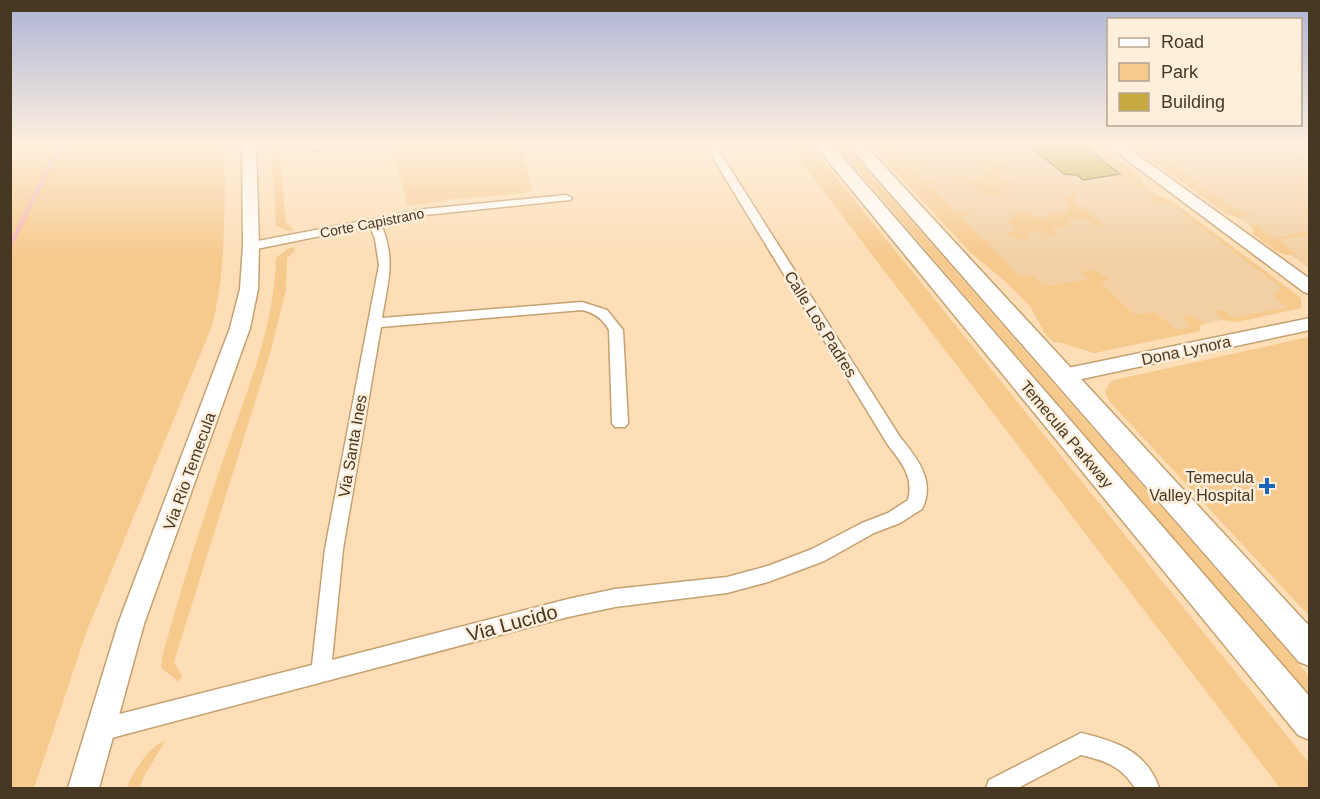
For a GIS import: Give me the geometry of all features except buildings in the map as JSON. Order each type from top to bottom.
[{"type":"main road","name":"Temecula Parkway","points":[[854,182],[1310,723]]},
{"type":"main road","name":"Temecula Parkway","points":[[889,182],[1310,651]]},
{"type":"street","name":"Via Rio Temecula","points":[[83,789],[131,624],[240,328],[249,289],[250,182]]},
{"type":"street","name":"Calle Los Padres","points":[[733,182],[894,441],[914,467],[921,488],[916,504]]},
{"type":"street","points":[[1165,182],[1310,288]]},
{"type":"street","name":"Corte Capistrano","points":[[251,246],[473,205],[566,198]]},
{"type":"street","name":"Via Santa Ines","points":[[321,672],[334,549],[385,265],[381,239],[374,222]]},
{"type":"street","points":[[374,323],[582,306],[597,308],[609,316],[616,330],[620,423]]},
{"type":"street","name":"Dona Lynora","points":[[1063,376],[1310,324]]},
{"type":"street","name":"Via Lucido","points":[[100,730],[615,598],[727,585],[768,574],[818,555],[916,504]]},
{"type":"street","points":[[997,789],[1081,744],[1112,751],[1136,770],[1148,789]]},
{"type":"shaded area","points":[[906,182],[1143,182],[1161,198],[1170,200],[1301,298],[1301,308],[1237,322],[1226,319],[1200,325],[1200,331],[1094,353],[1059,342],[1055,343],[1046,335],[1030,306],[1005,281],[971,253]]},
{"type":"shaded area","points":[[1183,182],[1309,182],[1309,268],[1291,255],[1278,252],[1252,233],[1253,228],[1235,215],[1225,213]]},
{"type":"green space","points":[[11,182],[224,182],[222,259],[212,326],[86,633],[34,788],[10,788]]},
{"type":"green space","points":[[273,182],[282,182],[286,223],[294,230],[289,231],[276,226]]},
{"type":"green space","points":[[401,182],[530,182],[532,190],[519,194],[454,199],[408,206]]},
{"type":"green space","points":[[817,182],[840,182],[1309,763],[1309,788],[1280,788]]},
{"type":"green space","points":[[868,182],[878,182],[1309,676],[1309,696]]},
{"type":"green space","points":[[906,182],[938,182],[930,185],[956,212],[968,211],[970,214],[961,217],[984,241],[996,240],[988,244],[1019,276],[1031,275],[1044,287],[1089,279],[1082,271],[1096,271],[1110,280],[1100,282],[1135,315],[1155,312],[1176,330],[1190,327],[1183,318],[1187,314],[1206,324],[1200,325],[1200,331],[1094,353],[1059,342],[1055,343],[1046,335],[1030,306],[1005,281],[971,253]]},
{"type":"green space","points":[[968,182],[1012,183],[1010,187],[1006,186],[1001,198],[978,192]]},
{"type":"green space","points":[[1130,182],[1142,182],[1146,186],[1137,188]]},
{"type":"green space","points":[[1183,182],[1197,182],[1242,214],[1252,215],[1238,218],[1225,213]]},
{"type":"green space","points":[[1073,191],[1077,192],[1075,205],[1080,206],[1097,219],[1101,219],[1103,225],[1097,228],[1087,219],[1071,218],[1069,222],[1072,225],[1051,228],[1057,234],[1048,236],[1041,230],[1026,233],[1031,239],[1018,239],[1007,233],[1018,231],[1008,221],[1012,220],[1017,210],[1046,220],[1049,213],[1065,215],[1069,203],[1066,201],[1067,197],[1071,198]]},
{"type":"green space","points":[[1153,195],[1170,200],[1301,298],[1301,308],[1237,322],[1222,320],[1215,311],[1223,310],[1233,318],[1287,307],[1273,295],[1283,289],[1171,204],[1157,205],[1150,198]]},
{"type":"green space","points":[[1263,223],[1258,226],[1275,238],[1309,231],[1309,235],[1280,240],[1296,253],[1286,254],[1274,249],[1252,233],[1253,228],[1249,226]]},
{"type":"green space","points":[[294,247],[295,251],[287,258],[286,290],[270,354],[174,662],[182,675],[179,682],[161,668],[162,657],[199,533],[257,361],[270,310],[276,258],[287,249]]},
{"type":"green space","name":"Temecula Valley Hospital","points":[[1310,337],[1309,616],[1109,401],[1105,392],[1114,380]]},
{"type":"green space","points":[[165,741],[142,780],[140,788],[127,788],[142,761],[153,748]]},
{"type":"waterway","points":[[10,246],[42,182]]},
{"type":"place","name":"Temecula Valley Hospital","points":[[1267,486]]}]
